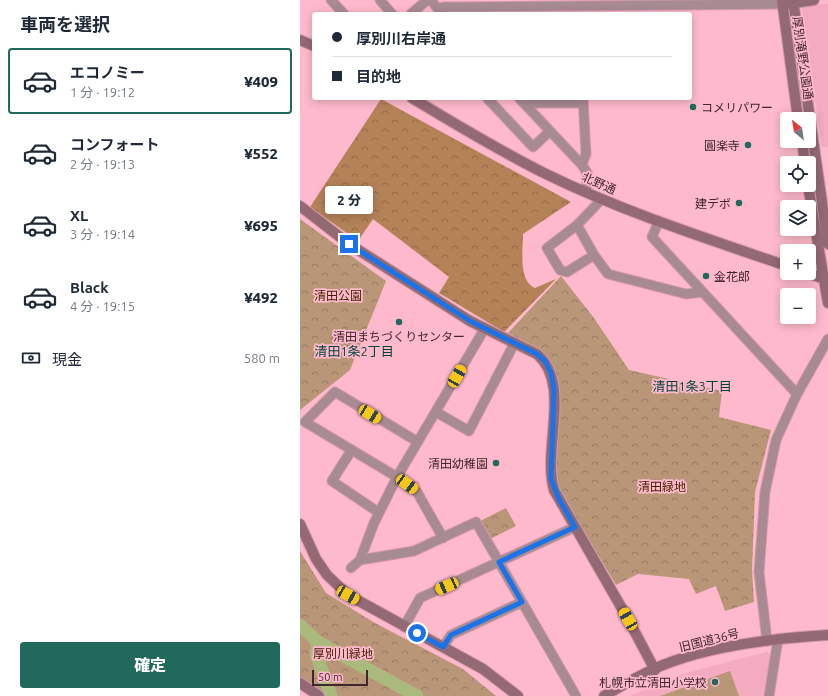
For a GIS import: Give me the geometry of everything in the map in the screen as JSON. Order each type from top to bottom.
[{"type":"street","points":[[331,0],[342,12]]},
{"type":"street","points":[[380,0],[390,12]]},
{"type":"street","points":[[413,12],[427,0]]},
{"type":"street","points":[[431,0],[442,8],[576,7],[814,0]]},
{"type":"street","name":"厚別滝野公園通","points":[[793,1],[828,244]]},
{"type":"street","name":"厚別滝野公園通","points":[[782,2],[797,112]]},
{"type":"street","points":[[300,40],[312,45]]},
{"type":"street","points":[[788,47],[799,45]]},
{"type":"street","name":"北野通","points":[[415,100],[485,142],[545,173],[602,199],[659,221],[780,264]]},
{"type":"street","points":[[489,100],[533,147],[550,130]]},
{"type":"street","points":[[521,101],[583,101],[586,154],[582,165]]},
{"type":"street","points":[[521,101],[582,165],[588,174],[586,191]]},
{"type":"street","points":[[809,192],[828,302]]},
{"type":"street","points":[[594,255],[567,272],[560,270],[547,248],[577,225],[602,199]]},
{"type":"street","points":[[300,206],[372,259],[485,328],[537,354],[545,361],[551,373],[554,390],[551,479],[557,495],[628,619],[655,670]]},
{"type":"street","points":[[659,221],[652,237],[797,394]]},
{"type":"street","points":[[577,225],[594,255],[608,274],[686,294],[703,292]]},
{"type":"street","points":[[351,568],[360,560],[378,512],[397,477],[485,328]]},
{"type":"street","points":[[767,641],[759,572],[765,492],[776,440],[797,394],[828,339]]},
{"type":"street","points":[[436,412],[469,431],[515,342]]},
{"type":"street","points":[[418,442],[335,392],[305,422],[351,451],[397,477],[417,492],[443,538]]},
{"type":"street","points":[[351,451],[332,482],[378,512]]},
{"type":"street","points":[[360,560],[414,550],[476,522],[576,696]]},
{"type":"street","points":[[300,524],[316,560],[327,575],[348,595],[488,672],[518,696]]},
{"type":"street","points":[[404,627],[420,598],[575,527]]},
{"type":"street","points":[[443,647],[451,635],[522,602]]},
{"type":"street","name":"旧国道36号","points":[[604,696],[664,665],[705,652],[767,641],[828,635]]},
{"type":"street","points":[[769,696],[778,640]]},
{"type":"street","points":[[300,683],[318,696]]},
{"type":"shaded area","points":[[828,4],[828,147],[822,147],[802,8],[805,5]]},
{"type":"shaded area","name":"札幌市立清田小学校","points":[[767,652],[771,655],[763,696],[630,696],[689,672]]},
{"type":"green space","points":[[380,100],[571,202],[523,234],[522,256],[526,279],[535,288],[556,279],[504,332],[439,293],[449,277],[373,219],[358,241],[310,207]]},
{"type":"green space","name":"清田公園","points":[[300,219],[386,281],[350,370],[300,410]]},
{"type":"green space","name":"清田緑地","points":[[561,276],[594,318],[629,370],[722,391],[719,417],[771,430],[755,492],[752,570],[754,602],[725,611],[716,586],[696,594],[689,579],[638,574],[616,585],[557,487],[555,442],[558,385],[543,352],[508,333]]},
{"type":"green space","points":[[506,508],[516,526],[490,539],[480,521]]},
{"type":"green space","name":"厚別川緑地","points":[[300,551],[326,593],[375,623],[463,669],[496,696],[330,696],[300,679]]},
{"type":"green space","points":[[730,671],[739,696],[660,696]]},
{"type":"waterway","points":[[300,625],[318,642],[417,696]]},
{"type":"waterway","points":[[318,642],[316,654],[331,696]]},
{"type":"place","name":"コメリパワー","points":[[693,107]]},
{"type":"place","name":"圓楽寺","points":[[748,145]]},
{"type":"place","name":"建デポ","points":[[739,203]]},
{"type":"place","name":"金花郎","points":[[706,276]]},
{"type":"place","name":"清田まちづくりセンター","points":[[399,322]]},
{"type":"place","name":"清田幼稚園","points":[[496,463]]},
{"type":"place","name":"札幌市立清田小学校","points":[[715,682]]},
{"type":"district","name":"清田1条2丁目","points":[[354,351]]},
{"type":"district","name":"清田1条3丁目","points":[[692,386]]},
{"type":"route","points":[[349,244],[470,321],[537,354],[545,361],[551,373],[554,390],[551,479],[554,490],[575,527],[499,562],[522,602],[451,635],[443,647],[417,633]]}]
